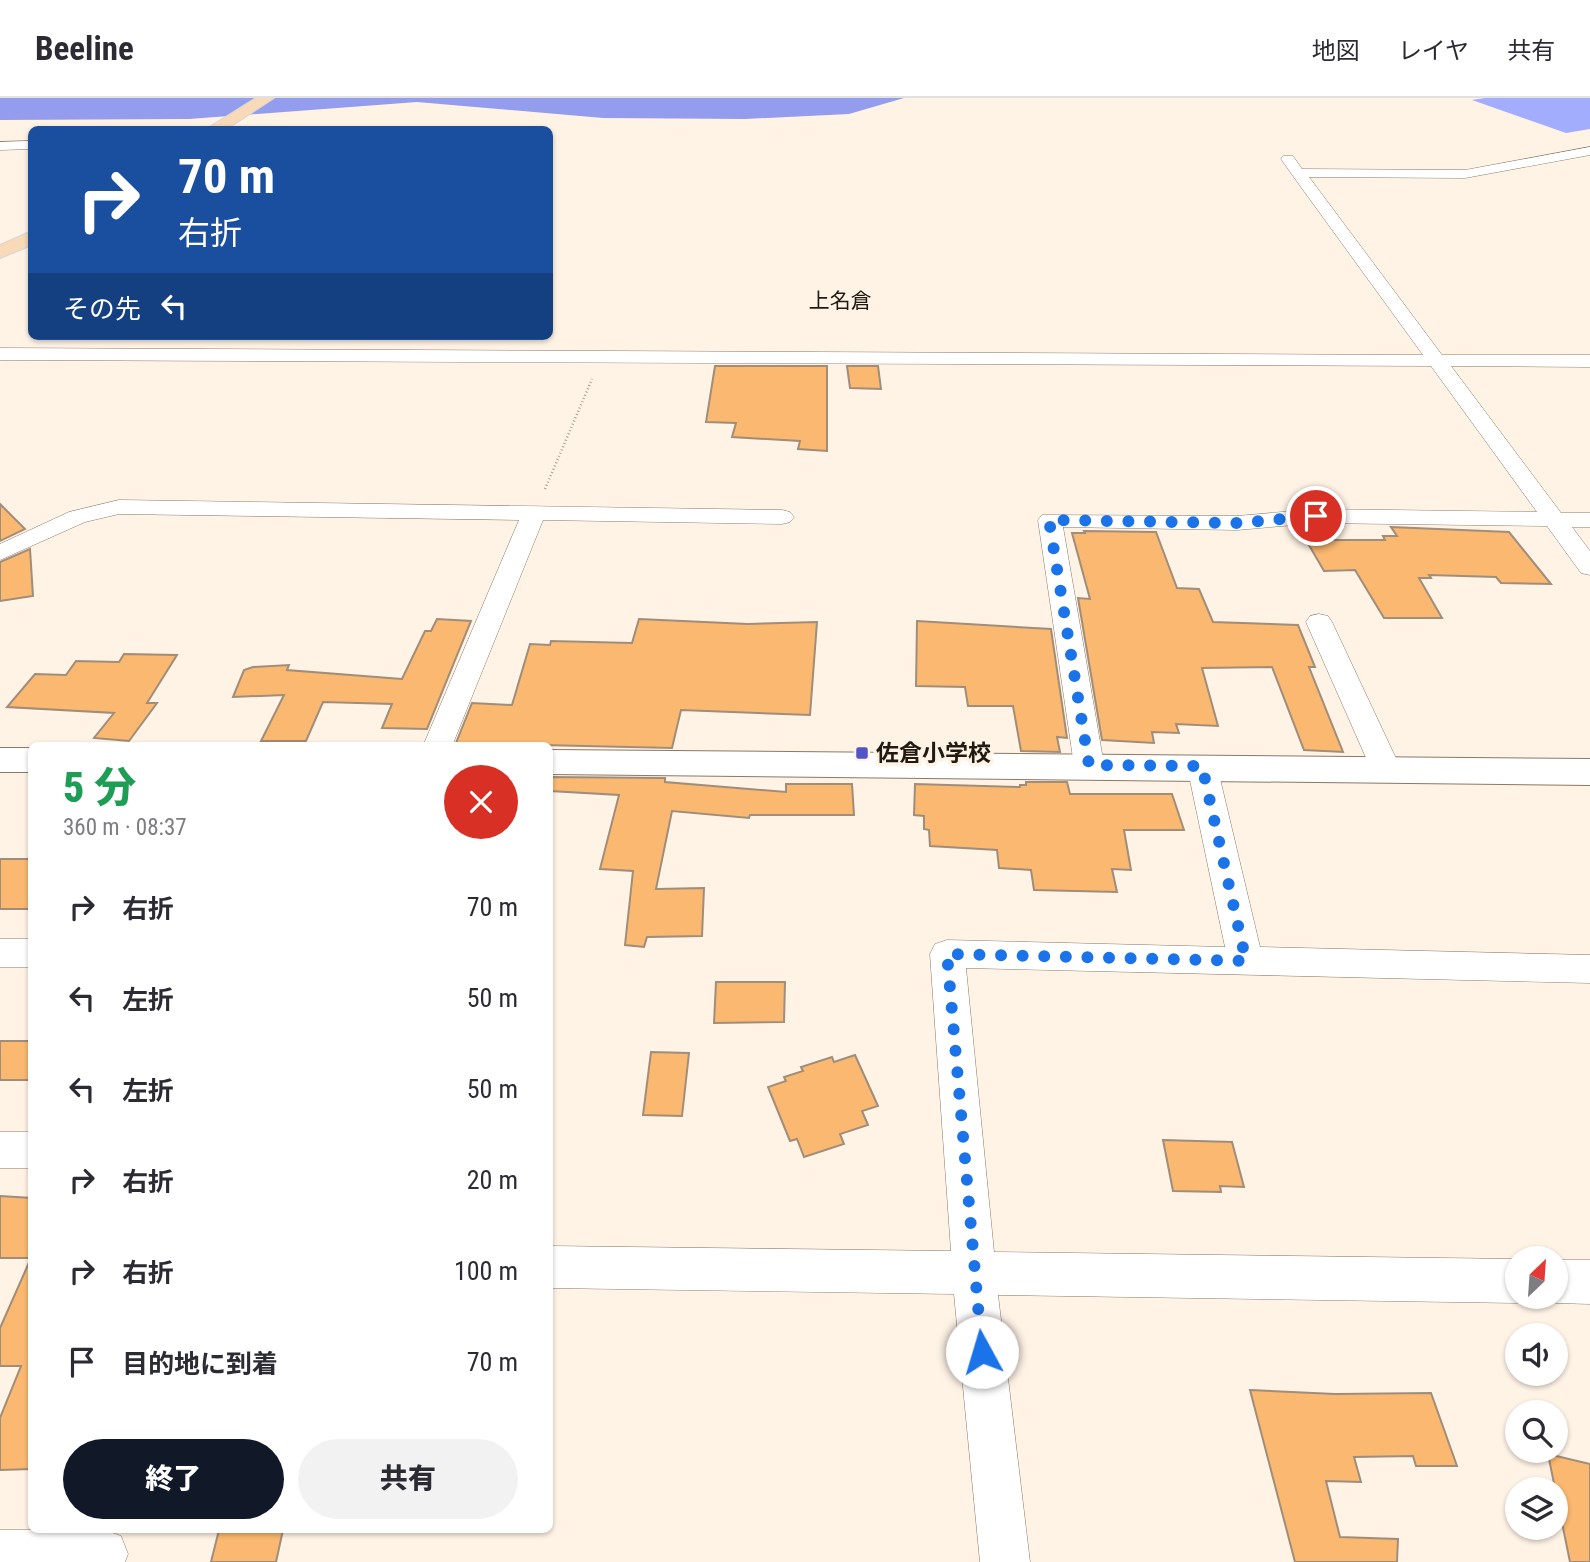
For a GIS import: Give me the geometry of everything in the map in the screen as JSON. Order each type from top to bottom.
[{"type":"main road","points":[[220,126],[267,98]]},
{"type":"main road","points":[[235,126],[282,98]]},
{"type":"main road","points":[[0,244],[28,230]]},
{"type":"main road","points":[[0,252],[28,239]]},
{"type":"street","points":[[0,146],[28,145]]},
{"type":"street","points":[[1590,151],[1465,174],[1293,166],[1590,568]]},
{"type":"street","points":[[0,355],[603,355],[1590,362]]},
{"type":"street","points":[[0,553],[77,517],[119,507],[782,517]]},
{"type":"street","points":[[439,742],[534,513]]},
{"type":"street","points":[[1089,765],[1049,520],[1237,523],[1316,516],[1590,520]]},
{"type":"street","points":[[1319,622],[1386,769]]},
{"type":"street","points":[[0,760],[28,760]]},
{"type":"street","points":[[553,762],[1202,766],[1590,772]]},
{"type":"street","points":[[1202,766],[1246,961]]},
{"type":"street","points":[[0,953],[28,953]]},
{"type":"street","points":[[1005,1562],[974,1273],[947,954],[1590,969]]},
{"type":"street","points":[[0,1150],[28,1150]]},
{"type":"street","points":[[553,1267],[1505,1281]]},
{"type":"street","points":[[1568,1281],[1590,1282]]},
{"type":"street","points":[[0,1555],[105,1549]]},
{"type":"path","points":[[534,513],[603,355]]},
{"type":"shaded area","points":[[0,98],[904,98],[849,114],[745,119],[603,118],[417,102],[189,119],[0,120]]},
{"type":"shaded area","points":[[1590,98],[1590,129],[1566,133],[1472,100]]},
{"type":"building","points":[[715,366],[827,366],[827,451],[798,449],[800,441],[732,437],[736,423],[706,422]]},
{"type":"building","points":[[847,366],[878,366],[881,389],[850,388]]},
{"type":"building","points":[[0,504],[25,529],[0,541]]},
{"type":"building","points":[[1391,527],[1509,532],[1551,584],[1501,583],[1496,577],[1429,575],[1431,578],[1419,578],[1442,618],[1384,618],[1355,570],[1324,571],[1306,540],[1385,540],[1383,536],[1397,536]]},
{"type":"building","points":[[1084,531],[1156,532],[1177,588],[1199,589],[1213,622],[1298,625],[1315,667],[1309,667],[1343,752],[1304,750],[1272,667],[1202,668],[1218,726],[1176,724],[1179,733],[1152,732],[1154,743],[1102,740],[1078,598],[1090,599],[1072,533],[1085,533]]},
{"type":"building","points":[[30,549],[33,596],[0,601],[0,562]]},
{"type":"building","points":[[437,619],[471,621],[427,729],[382,728],[392,704],[323,702],[306,741],[261,741],[284,695],[233,697],[244,670],[253,667],[289,665],[287,670],[402,679],[425,631],[431,631]]},
{"type":"building","points":[[639,619],[748,624],[817,622],[810,715],[681,710],[672,748],[553,745],[553,742],[456,742],[472,703],[512,705],[530,644],[550,645],[551,641],[632,643]]},
{"type":"building","points":[[917,621],[1051,629],[1067,738],[1057,737],[1060,752],[1021,751],[1013,706],[968,706],[965,687],[916,686]]},
{"type":"building","points":[[124,654],[177,655],[147,703],[157,703],[129,741],[94,738],[114,713],[7,707],[35,674],[66,675],[76,661],[119,662]]},
{"type":"building","points":[[553,777],[665,778],[665,782],[786,792],[786,784],[852,784],[854,815],[750,815],[749,818],[672,811],[656,889],[704,888],[702,936],[647,937],[644,947],[625,945],[633,871],[600,869],[619,795],[553,791]]},
{"type":"building","points":[[1026,782],[1067,782],[1070,794],[1172,794],[1184,830],[1124,830],[1131,870],[1112,869],[1117,892],[1034,890],[1031,870],[999,868],[997,850],[930,846],[929,830],[924,829],[924,816],[914,815],[915,784],[1020,787],[1026,785]]},
{"type":"building","points":[[0,859],[28,859],[28,909],[0,909]]},
{"type":"building","points":[[716,982],[785,982],[784,1022],[714,1023]]},
{"type":"building","points":[[0,1041],[28,1041],[28,1080],[0,1080]]},
{"type":"building","points":[[651,1052],[689,1053],[682,1116],[643,1115]]},
{"type":"building","points":[[855,1055],[878,1106],[862,1111],[868,1125],[840,1134],[844,1144],[804,1157],[797,1139],[790,1141],[768,1087],[786,1081],[784,1077],[803,1071],[801,1067],[832,1057],[834,1062]]},
{"type":"building","points":[[1163,1140],[1232,1142],[1244,1187],[1220,1186],[1221,1192],[1173,1191]]},
{"type":"building","points":[[0,1196],[28,1198],[28,1258],[0,1258]]},
{"type":"building","points":[[28,1265],[28,1469],[0,1470],[0,1418],[21,1366],[0,1366],[0,1328]]},
{"type":"building","points":[[1250,1390],[1335,1394],[1431,1393],[1457,1466],[1416,1466],[1413,1456],[1354,1457],[1361,1482],[1326,1481],[1340,1537],[1398,1539],[1397,1562],[1295,1562]]},
{"type":"building","points":[[1568,1459],[1590,1464],[1590,1562],[1570,1562],[1566,1540],[1568,1540],[1568,1477],[1553,1477],[1550,1463],[1568,1463]]},
{"type":"building","points":[[218,1533],[282,1533],[276,1562],[211,1562]]},
{"type":"place","name":"佐倉小学校","points":[[862,753]]},
{"type":"district","name":"上名倉","points":[[840,301]]},
{"type":"route","points":[[982,1352],[947,954],[1246,961],[1202,766],[1089,765],[1049,520],[1237,523],[1316,516]]}]
